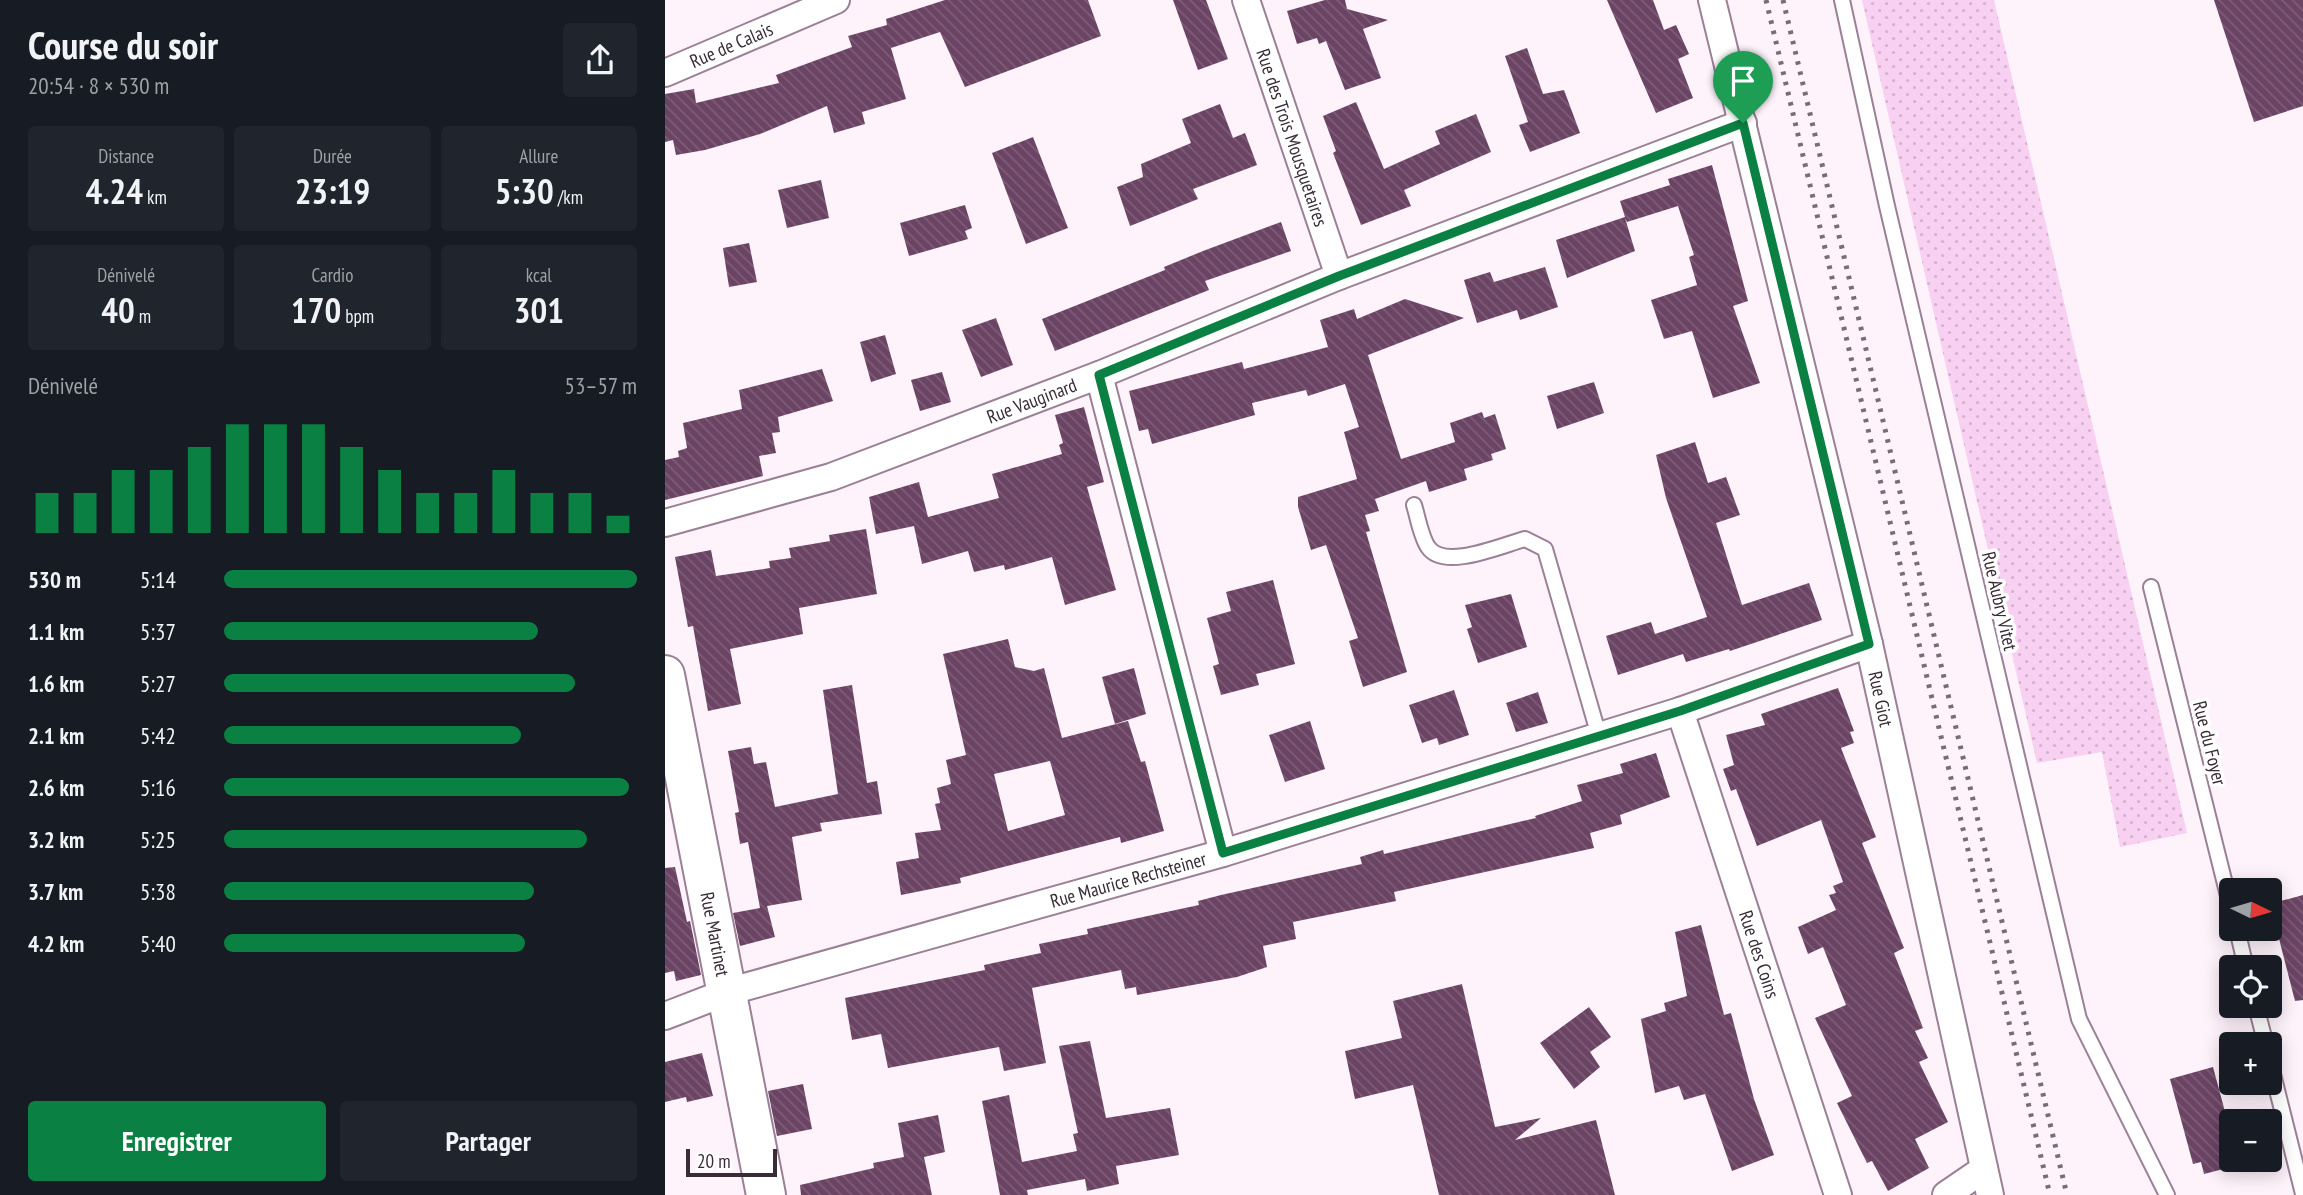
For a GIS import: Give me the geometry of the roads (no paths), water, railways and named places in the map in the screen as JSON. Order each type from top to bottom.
[{"type":"street","name":"Rue de Calais","points":[[665,73],[836,0]]},
{"type":"street","name":"Rue des Trois Mousquetaires","points":[[1246,0],[1339,276]]},
{"type":"street","name":"Rue Giot","points":[[1712,0],[1869,644],[1990,1195]]},
{"type":"street","name":"Rue Vauginard","points":[[665,523],[831,477],[1099,375],[1339,276],[1743,123]]},
{"type":"street","points":[[1099,375],[1223,853]]},
{"type":"street","name":"Rue Maurice Rechsteiner","points":[[665,1016],[727,992],[1223,853],[1680,711],[1869,644]]},
{"type":"street","name":"Rue Martinet","points":[[665,675],[766,1195]]},
{"type":"street","name":"Rue des Coins","points":[[1680,711],[1838,1195]]},
{"type":"street","points":[[1946,1195],[1984,1169]]},
{"type":"lane","name":"Rue Aubry Vitet","points":[[1842,0],[1887,206],[2079,1019],[2167,1195]]},
{"type":"lane","points":[[1414,505],[1428,547],[1437,555],[1452,559],[1525,539],[1545,549],[1599,736]]},
{"type":"lane","name":"Rue du Foyer","points":[[2151,587],[2224,878]]},
{"type":"lane","points":[[2278,1095],[2303,1194]]},
{"type":"railway","points":[[1766,0],[2050,1195]]},
{"type":"railway","points":[[1783,0],[2067,1195]]}]
